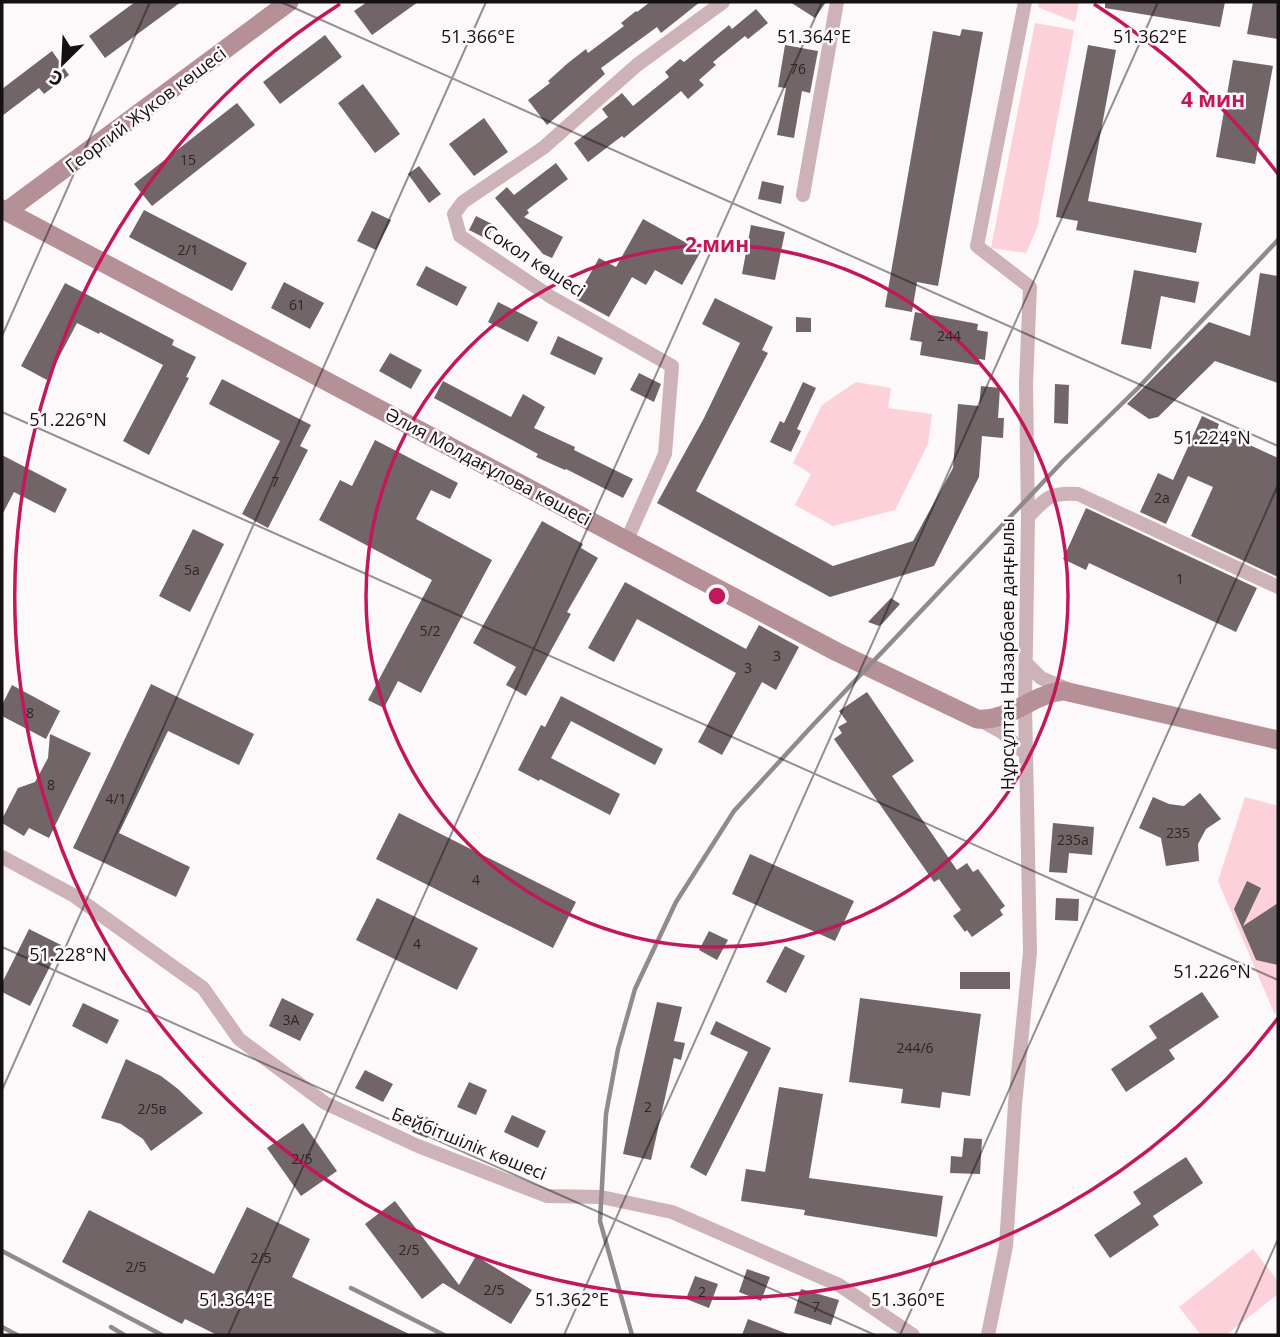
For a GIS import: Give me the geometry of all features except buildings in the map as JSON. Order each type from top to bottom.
[{"type":"main road","name":"Георгий Жуков көшесі","points":[[3,212],[289,2]]},
{"type":"main road","name":"Әлия Молдағұлова көшесі","points":[[3,212],[868,668],[977,719]]},
{"type":"main road","points":[[977,719],[996,718],[1056,691],[1074,692],[1278,740]]},
{"type":"street","name":"Сокол көшесі","points":[[626,542],[665,454],[672,366],[551,297],[460,236],[454,214],[463,202],[543,148],[637,65],[723,2]]},
{"type":"street","points":[[803,195],[837,2]]},
{"type":"street","name":"Нұрсұлтан Назарбаев даңғылы","points":[[988,1335],[1006,1246],[1015,1104],[1030,952],[1025,705],[1028,517],[1026,384],[1030,287],[977,246],[1025,2]]},
{"type":"street","points":[[1028,517],[1045,499],[1060,493],[1078,494],[1278,587]]},
{"type":"street","points":[[1026,663],[1041,678],[1074,692]]},
{"type":"street","points":[[977,719],[1002,732],[1026,754]]},
{"type":"street","name":"Бейбітшілік көшесі","points":[[2,857],[73,895],[203,988],[239,1039],[325,1103],[418,1146],[547,1196],[601,1197],[671,1212],[839,1285],[913,1335]]},
{"type":"shaded area","points":[[1039,2],[1079,2],[1075,22],[1038,7]]},
{"type":"shaded area","points":[[1035,23],[1074,30],[1037,228],[1026,253],[991,248]]},
{"type":"shaded area","points":[[856,382],[891,388],[888,408],[932,414],[928,444],[895,510],[833,526],[795,505],[811,474],[793,463],[822,405]]},
{"type":"shaded area","points":[[1245,797],[1278,806],[1278,1006],[1275,1015],[1218,881]]},
{"type":"shaded area","points":[[1253,1249],[1278,1281],[1278,1294],[1226,1335],[1201,1335],[1179,1307]]},
{"type":"railway","points":[[632,1335],[600,1221],[606,1114],[618,1049],[635,989],[676,902],[734,811],[1064,460],[1138,388],[1278,240]]},
{"type":"railway","points":[[2,1251],[162,1335]]},
{"type":"railway","points":[[351,1288],[444,1335]]},
{"type":"railway","points":[[2,1327],[17,1335]]},
{"type":"railway","points":[[111,1327],[124,1335]]}]
